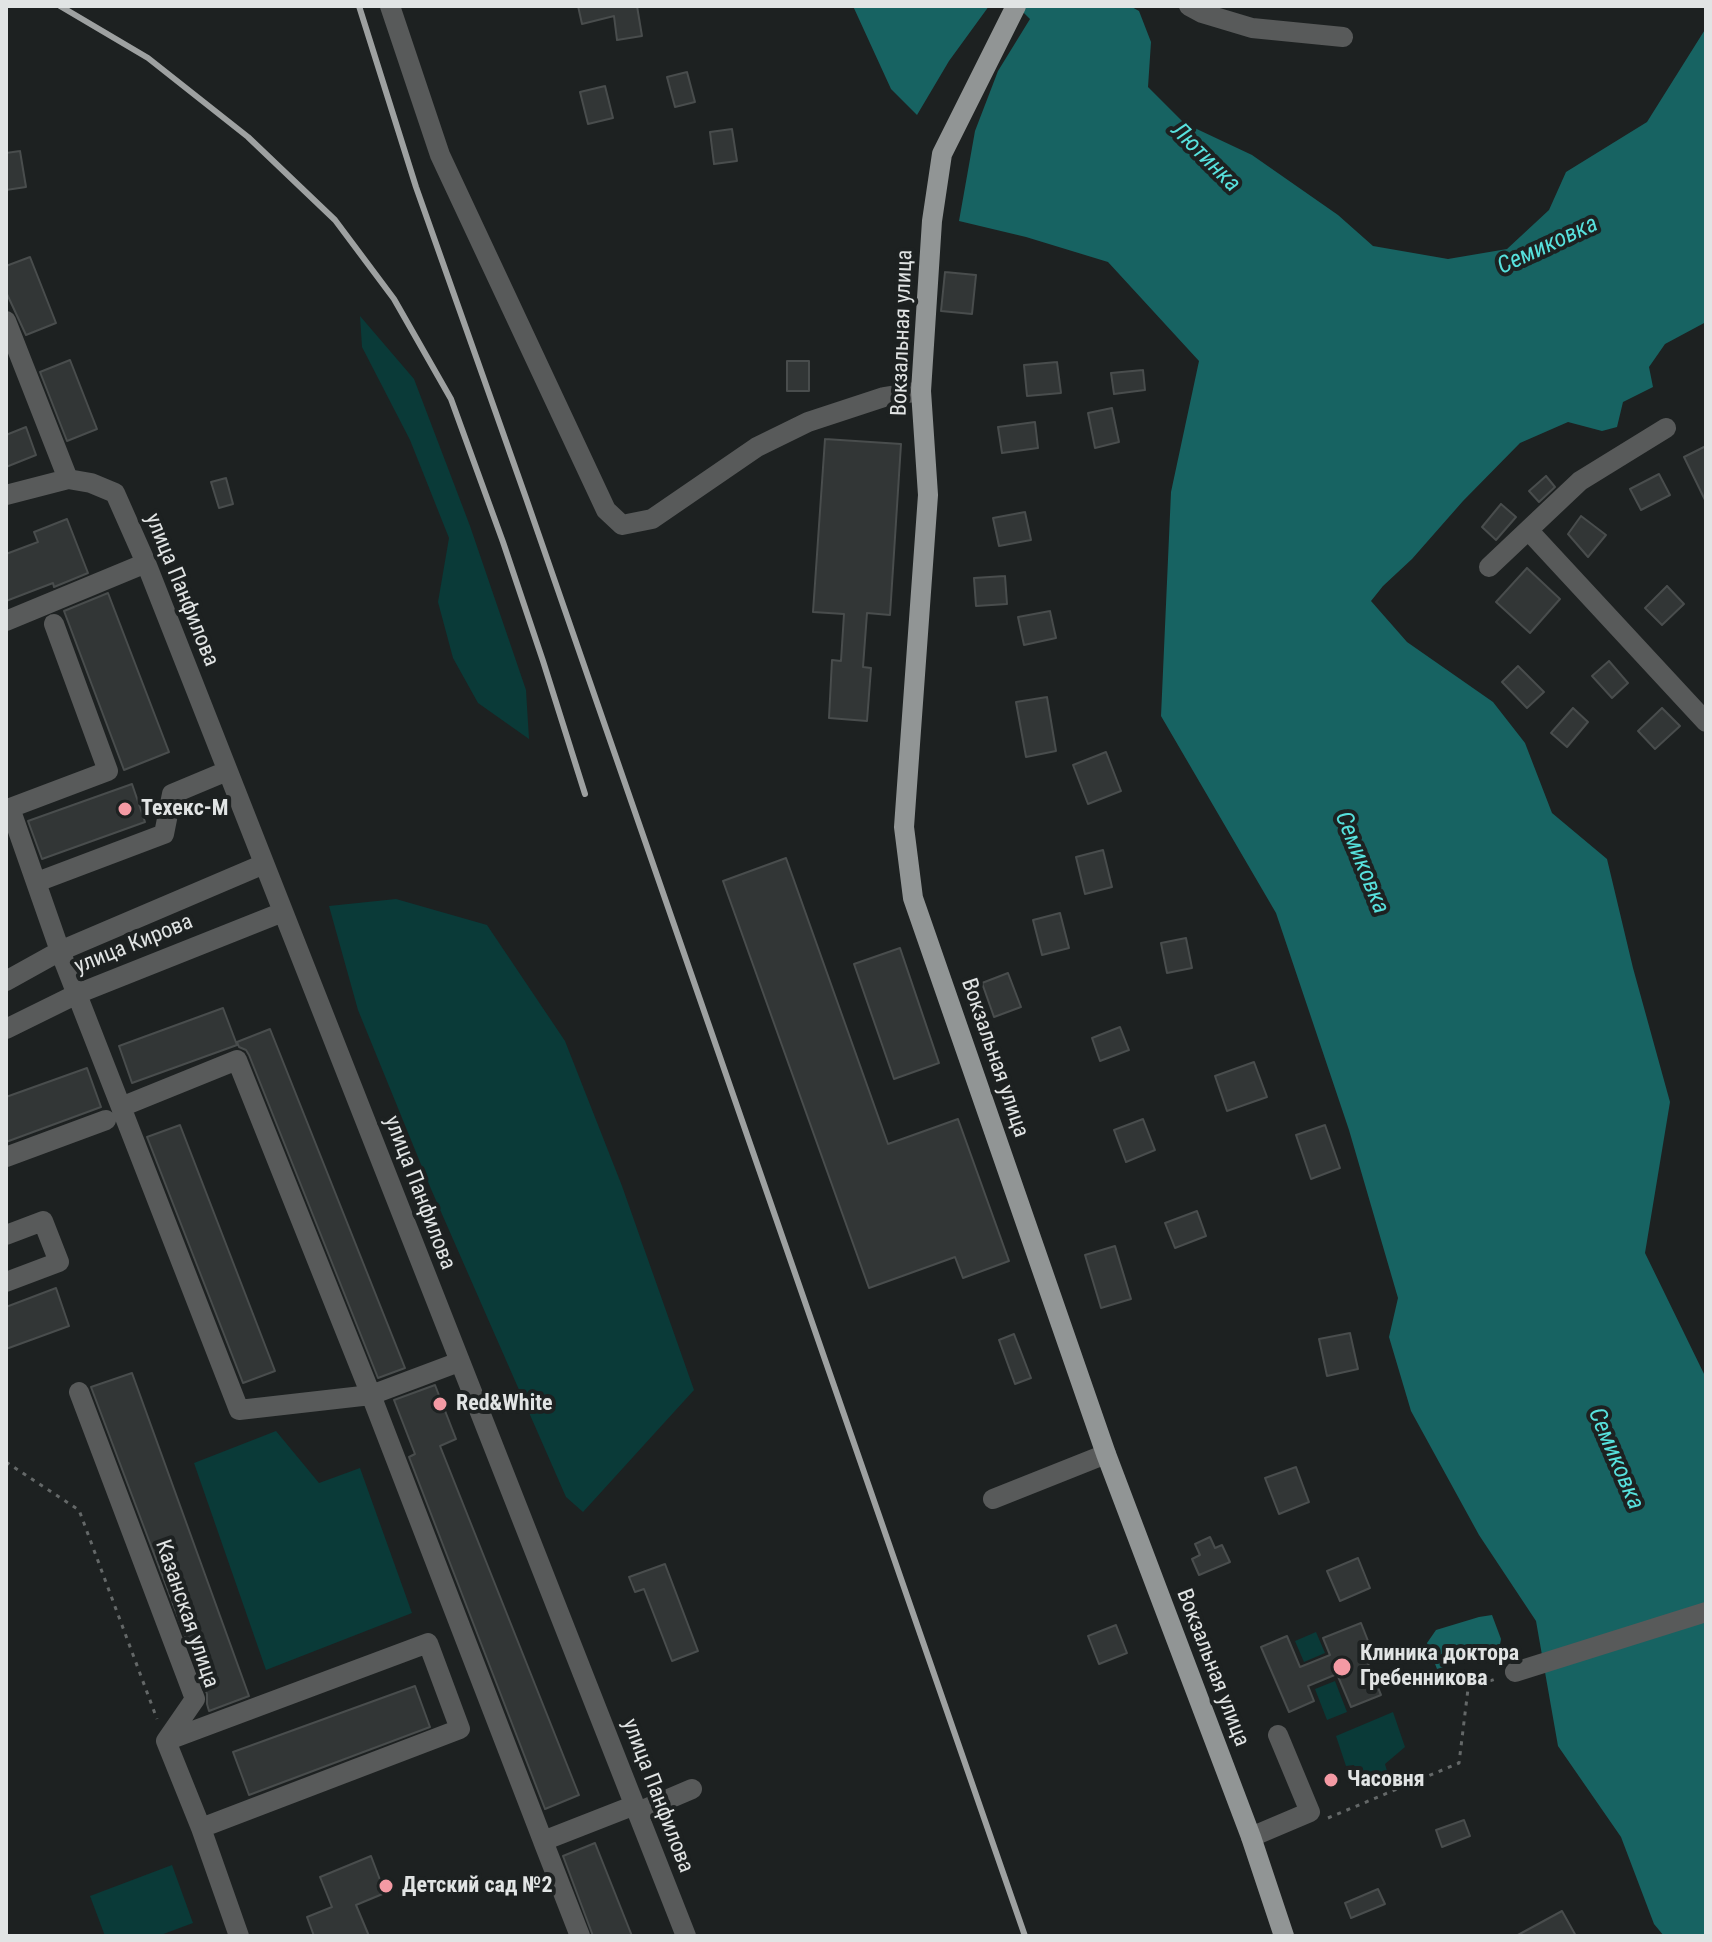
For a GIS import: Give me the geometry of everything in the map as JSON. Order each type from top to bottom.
[{"type":"main road","name":"Вокзальная улица","points":[[1016,6],[942,154],[932,221],[921,391],[928,495],[904,827],[913,898],[1106,1454],[1251,1837],[1284,1936]]},
{"type":"street","points":[[390,6],[440,155],[606,510],[622,525],[652,519],[757,447],[808,422],[884,397],[921,391]]},
{"type":"street","points":[[1189,6],[1252,28],[1343,37]]},
{"type":"street","points":[[6,321],[68,479],[6,495]]},
{"type":"street","points":[[1489,567],[1580,481],[1666,428]]},
{"type":"street","name":"улица Панфилова","points":[[68,479],[91,483],[115,493],[146,563],[686,1936]]},
{"type":"street","points":[[1529,531],[1706,722]]},
{"type":"street","points":[[6,621],[146,563]]},
{"type":"street","points":[[54,624],[108,771],[10,808],[77,994],[114,1114],[239,1410],[371,1395],[459,1362]]},
{"type":"street","points":[[37,882],[164,834],[172,794],[227,771]]},
{"type":"street","name":"улица Кирова","points":[[6,981],[60,951],[264,864]]},
{"type":"street","name":"улица Кирова","points":[[6,1029],[77,994],[283,912]]},
{"type":"street","points":[[6,1157],[237,1060],[371,1395],[580,1936]]},
{"type":"street","points":[[6,1235],[43,1221],[59,1262],[6,1282]]},
{"type":"street","name":"Казанская улица","points":[[79,1392],[195,1699],[166,1741]]},
{"type":"street","points":[[993,1499],[1106,1454]]},
{"type":"street","points":[[1515,1672],[1706,1612]]},
{"type":"street","points":[[201,1828],[460,1729],[428,1643],[166,1741],[239,1936]]},
{"type":"street","points":[[1251,1837],[1310,1812],[1278,1735]]},
{"type":"street","points":[[543,1841],[692,1789]]},
{"type":"path","points":[[6,1462],[79,1510],[166,1741]]},
{"type":"path","points":[[1328,1818],[1459,1763],[1468,1689],[1515,1672]]},
{"type":"shaded area","points":[[360,316],[414,379],[470,526],[526,690],[529,739],[478,703],[453,658],[438,602],[449,538],[410,440],[362,347]]},
{"type":"shaded area","points":[[396,899],[487,925],[565,1041],[622,1186],[694,1390],[583,1512],[566,1497],[431,1189],[358,1010],[329,906]]},
{"type":"shaded area","points":[[276,1431],[319,1483],[360,1468],[412,1613],[266,1670],[194,1463]]},
{"type":"shaded area","points":[[1316,1632],[1325,1653],[1304,1662],[1295,1641]]},
{"type":"shaded area","points":[[1335,1681],[1347,1712],[1327,1720],[1315,1689]]},
{"type":"shaded area","points":[[1393,1712],[1405,1747],[1385,1764],[1389,1778],[1363,1788],[1354,1765],[1346,1766],[1336,1736]]},
{"type":"shaded area","points":[[172,1865],[193,1923],[158,1936],[105,1936],[90,1896]]},
{"type":"water","points":[[853,6],[989,6],[949,61],[917,115],[891,89]]},
{"type":"water","points":[[1017,6],[1130,6],[1139,11],[1151,42],[1148,87],[1184,123],[1252,155],[1338,215],[1373,246],[1448,259],[1507,249],[1549,210],[1566,172],[1647,122],[1706,28],[1706,322],[1665,344],[1649,367],[1653,387],[1623,402],[1617,427],[1602,431],[1568,422],[1520,443],[1371,601],[1407,642],[1493,702],[1525,743],[1552,813],[1607,859],[1670,1102],[1645,1253],[1706,1378],[1706,1936],[1664,1936],[1654,1924],[1621,1837],[1558,1746],[1536,1621],[1479,1535],[1411,1411],[1389,1337],[1398,1298],[1349,1130],[1276,913],[1161,716],[1171,492],[1199,361],[1108,262],[959,221],[975,131],[998,71],[1030,19]]},
{"type":"water","points":[[1492,1615],[1501,1639],[1499,1650],[1437,1669],[1427,1643],[1436,1630]]},
{"type":"building","points":[[578,6],[637,6],[642,36],[617,40],[614,16],[582,24]]},
{"type":"building","points":[[687,72],[695,102],[675,107],[667,77]]},
{"type":"building","points":[[605,86],[613,118],[588,124],[580,92]]},
{"type":"building","points":[[732,129],[737,161],[714,164],[710,132]]},
{"type":"building","points":[[20,151],[26,187],[6,190],[6,153]]},
{"type":"building","points":[[30,257],[56,323],[26,335],[6,292],[6,266]]},
{"type":"building","points":[[945,272],[976,275],[972,314],[941,311]]},
{"type":"building","points":[[70,360],[97,429],[67,441],[40,372]]},
{"type":"building","points":[[787,361],[809,361],[809,391],[787,391]]},
{"type":"building","points":[[1057,362],[1061,393],[1027,396],[1024,365]]},
{"type":"building","points":[[1143,370],[1145,390],[1114,394],[1111,373]]},
{"type":"building","points":[[1112,408],[1119,442],[1095,448],[1088,413]]},
{"type":"building","points":[[1035,422],[1038,448],[1002,453],[998,427]]},
{"type":"building","points":[[26,427],[36,455],[6,467],[6,435]]},
{"type":"building","points":[[825,439],[901,444],[890,615],[867,613],[863,667],[871,668],[867,721],[829,718],[832,660],[841,661],[844,614],[813,612]]},
{"type":"building","points":[[1706,446],[1706,502],[1684,457]]},
{"type":"building","points":[[1659,474],[1670,495],[1641,510],[1630,489]]},
{"type":"building","points":[[1546,476],[1555,487],[1539,502],[1529,491]]},
{"type":"building","points":[[226,478],[233,504],[219,508],[211,482]]},
{"type":"building","points":[[1501,504],[1516,517],[1496,540],[1482,527]]},
{"type":"building","points":[[1025,512],[1031,540],[999,546],[993,518]]},
{"type":"building","points":[[1581,516],[1606,535],[1588,557],[1568,534]]},
{"type":"building","points":[[67,519],[88,573],[6,601],[6,554],[38,542],[34,532]]},
{"type":"building","points":[[1527,568],[1560,599],[1530,633],[1496,602]]},
{"type":"building","points":[[1005,576],[1007,604],[976,606],[974,578]]},
{"type":"building","points":[[1667,586],[1684,604],[1662,625],[1645,608]]},
{"type":"building","points":[[108,593],[169,752],[124,770],[64,611]]},
{"type":"building","points":[[1050,611],[1056,638],[1024,645],[1018,617]]},
{"type":"building","points":[[1609,661],[1628,683],[1612,698],[1592,676]]},
{"type":"building","points":[[1518,666],[1544,692],[1527,708],[1502,682]]},
{"type":"building","points":[[1047,697],[1056,751],[1026,757],[1016,702]]},
{"type":"building","points":[[1573,708],[1588,722],[1567,747],[1551,733]]},
{"type":"building","points":[[1662,708],[1680,726],[1655,749],[1638,731]]},
{"type":"building","points":[[1106,752],[1121,791],[1088,804],[1073,765]]},
{"type":"building","points":[[132,784],[145,822],[42,859],[28,821]]},
{"type":"building","points":[[1103,850],[1112,887],[1085,894],[1076,857]]},
{"type":"building","points":[[786,858],[888,1144],[958,1119],[1009,1261],[963,1278],[955,1257],[869,1288],[723,881]]},
{"type":"building","points":[[1060,913],[1069,948],[1042,955],[1033,920]]},
{"type":"building","points":[[1186,938],[1192,968],[1167,973],[1161,943]]},
{"type":"building","points":[[900,948],[939,1063],[894,1079],[854,964]]},
{"type":"building","points":[[1008,973],[1021,1007],[994,1017],[982,983]]},
{"type":"building","points":[[223,1008],[237,1045],[132,1083],[119,1046]]},
{"type":"building","points":[[1120,1027],[1129,1050],[1100,1061],[1092,1038]]},
{"type":"building","points":[[270,1029],[405,1368],[378,1378],[249,1055],[237,1042]]},
{"type":"building","points":[[1254,1062],[1267,1097],[1227,1111],[1215,1076]]},
{"type":"building","points":[[87,1068],[101,1107],[6,1142],[6,1097]]},
{"type":"building","points":[[1143,1119],[1155,1150],[1126,1162],[1114,1130]]},
{"type":"building","points":[[180,1125],[275,1371],[243,1383],[147,1137]]},
{"type":"building","points":[[1325,1125],[1340,1168],[1311,1179],[1296,1135]]},
{"type":"building","points":[[1197,1211],[1206,1236],[1175,1248],[1165,1223]]},
{"type":"building","points":[[1115,1246],[1131,1299],[1101,1308],[1085,1255]]},
{"type":"building","points":[[56,1288],[69,1326],[6,1349],[6,1307]]},
{"type":"building","points":[[1350,1333],[1358,1369],[1327,1376],[1319,1339]]},
{"type":"building","points":[[1014,1334],[1031,1378],[1015,1384],[999,1340]]},
{"type":"building","points":[[132,1373],[249,1696],[209,1711],[207,1694],[91,1387]]},
{"type":"building","points":[[435,1385],[456,1439],[440,1446],[579,1795],[545,1809],[409,1457],[415,1454],[394,1400]]},
{"type":"building","points":[[1296,1467],[1309,1502],[1279,1514],[1265,1478]]},
{"type":"building","points":[[1210,1537],[1215,1548],[1222,1545],[1230,1562],[1199,1575],[1192,1559],[1200,1555],[1195,1544]]},
{"type":"building","points":[[1358,1558],[1370,1588],[1340,1601],[1327,1571]]},
{"type":"building","points":[[665,1564],[698,1651],[672,1661],[644,1589],[635,1592],[629,1577]]},
{"type":"building","points":[[1361,1623],[1370,1646],[1362,1649],[1381,1695],[1351,1707],[1337,1674],[1308,1686],[1314,1701],[1289,1712],[1261,1647],[1287,1636],[1300,1667],[1330,1655],[1323,1638]]},
{"type":"building","points":[[1116,1625],[1127,1653],[1099,1664],[1088,1636]]},
{"type":"building","points":[[415,1686],[430,1727],[249,1795],[233,1752]]},
{"type":"building","points":[[1464,1820],[1470,1836],[1442,1847],[1436,1830]]},
{"type":"building","points":[[595,1843],[632,1936],[593,1936],[563,1856]]},
{"type":"building","points":[[371,1856],[385,1893],[356,1905],[369,1936],[314,1936],[307,1917],[332,1907],[320,1877]]},
{"type":"building","points":[[1378,1889],[1385,1904],[1351,1918],[1345,1903]]},
{"type":"building","points":[[1562,1911],[1576,1936],[1516,1936]]},
{"type":"railway","points":[[60,6],[148,58],[248,137],[335,220],[394,299],[451,399],[503,542],[585,794]]},
{"type":"railway","points":[[359,6],[416,187],[1025,1936]]},
{"type":"place","name":"Техекс-М","points":[[125,809]]},
{"type":"place","name":"Red&White","points":[[440,1404]]},
{"type":"place","name":"Клиника доктора Гребенникова","points":[[1342,1667]]},
{"type":"place","name":"Часовня","points":[[1331,1780]]},
{"type":"place","name":"Детский сад №2","points":[[386,1886]]},
{"type":"water label","name":"Лютинка","points":[[1205,158]]},
{"type":"water label","name":"Семиковка","points":[[1548,246]]},
{"type":"water label","name":"Семиковка","points":[[1361,863]]},
{"type":"water label","name":"Семиковка","points":[[1615,1459]]}]
